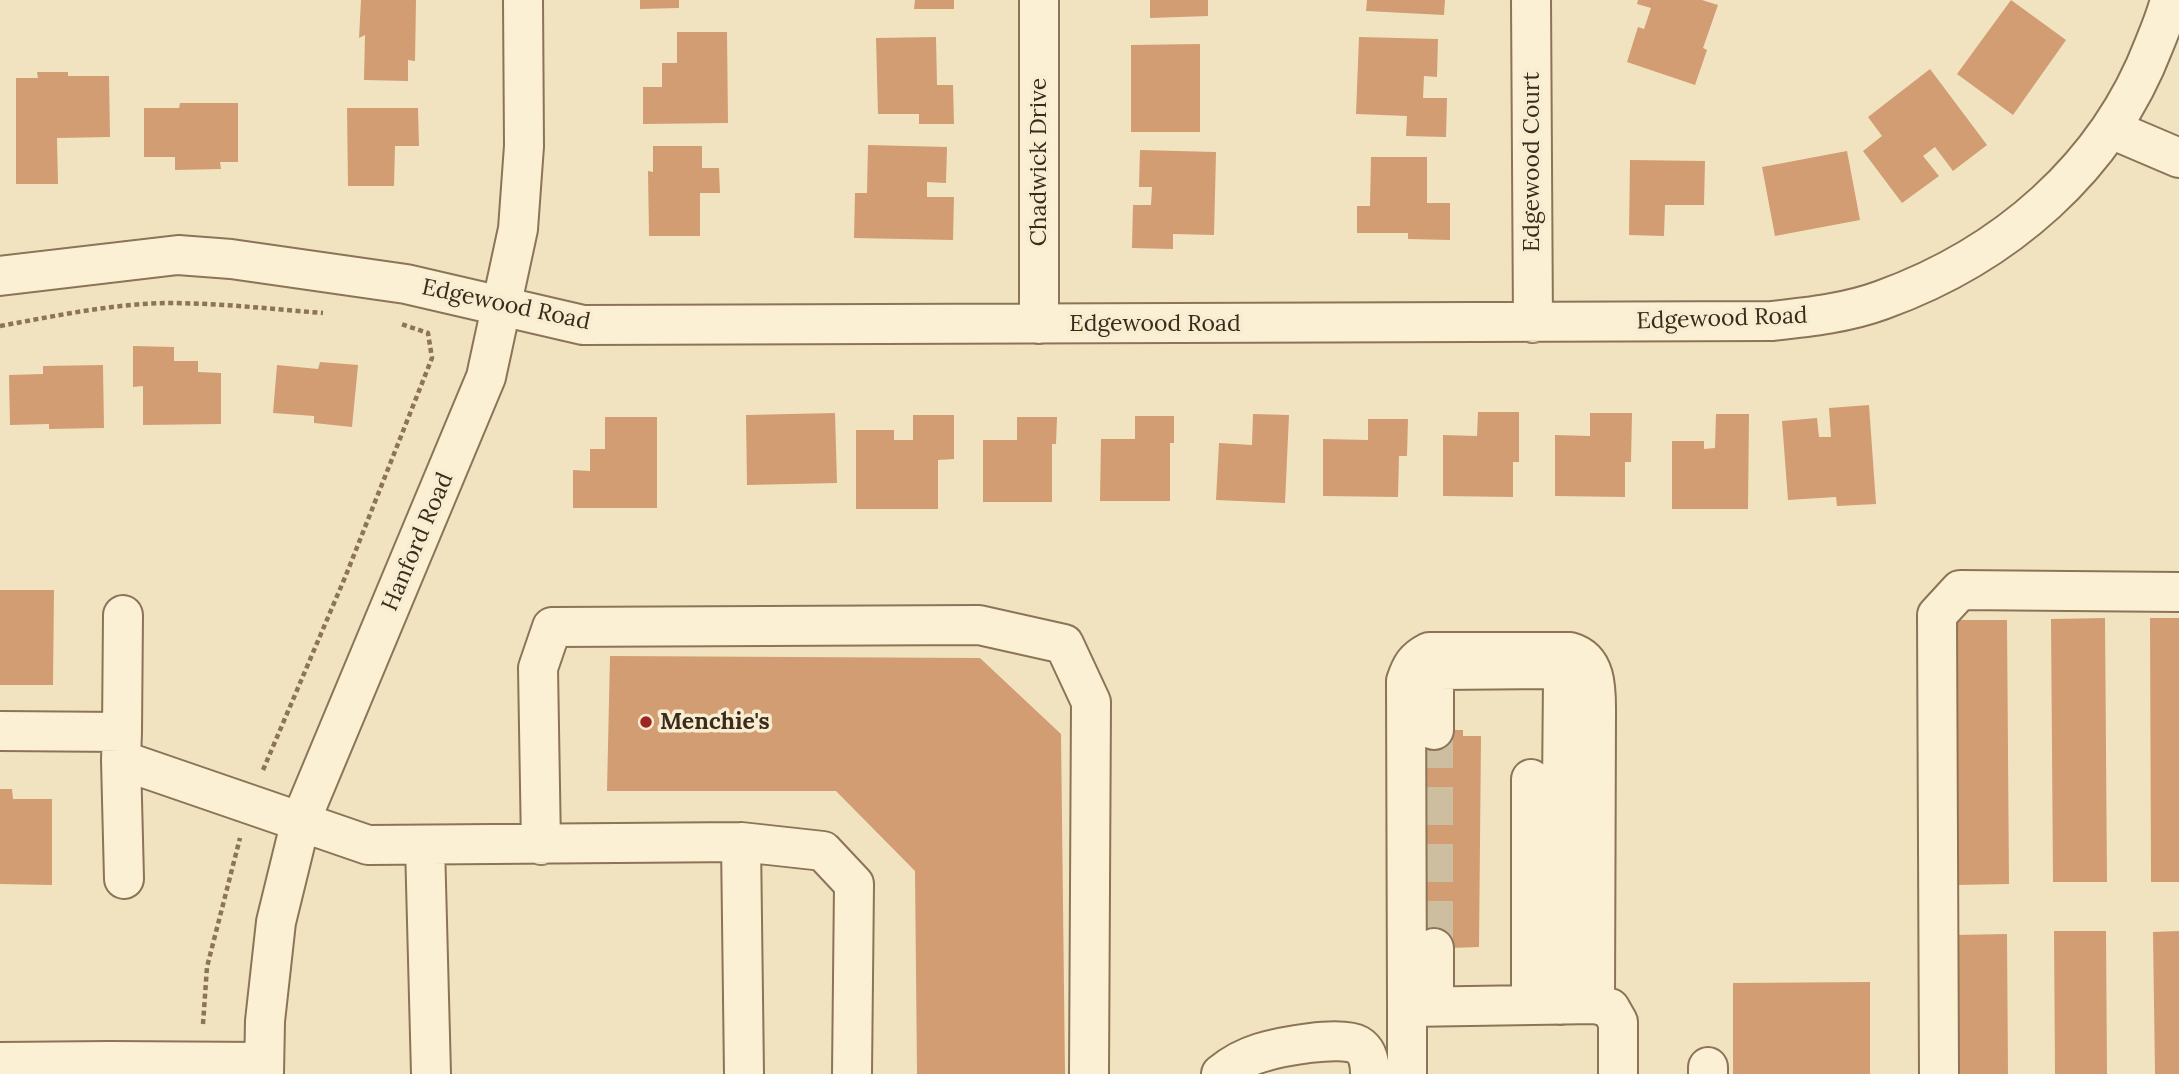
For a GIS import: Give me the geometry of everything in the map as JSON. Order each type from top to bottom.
[{"type":"street","name":"Hanford Road","points":[[264,1068],[265,1021],[276,922],[301,820],[486,377],[518,229],[524,146],[523,0]]},
{"type":"street","name":"Chadwick Drive","points":[[1039,0],[1039,324]]},
{"type":"street","name":"Edgewood Court","points":[[1531,0],[1533,323]]},
{"type":"street","name":"Edgewood Road","points":[[0,276],[178,255],[231,259],[406,284],[583,325],[1533,323],[1772,321],[1827,315],[1880,301],[1944,275],[2002,240],[2035,214],[2065,186],[2111,129],[2143,73],[2170,0]]},
{"type":"street","points":[[2111,129],[2179,158]]},
{"type":"street","points":[[1939,1074],[1937,615],[1959,590],[2179,592]]},
{"type":"street","points":[[123,615],[124,879]]},
{"type":"street","points":[[541,845],[538,668],[552,627],[979,625],[1064,644],[1091,702],[1089,1074]]},
{"type":"street","points":[[1420,1006],[1406,681],[1418,657],[1429,652],[1570,652],[1578,654],[1594,675],[1596,706],[1562,1005]]},
{"type":"street","points":[[1434,730],[1434,675],[1439,670],[1549,669],[1563,680],[1562,1005]]},
{"type":"street","points":[[0,731],[122,746],[249,803],[368,845],[741,842],[823,851],[855,884],[852,1074]]},
{"type":"street","points":[[1531,779],[1562,1005]]},
{"type":"street","points":[[741,842],[744,1074]]},
{"type":"street","points":[[425,845],[431,1074]]},
{"type":"street","points":[[1407,1074],[1434,948]]},
{"type":"street","points":[[1420,1006],[1562,1005],[1610,1009],[1618,1022],[1618,1074]]},
{"type":"street","points":[[1222,1074],[1259,1053],[1345,1041],[1357,1045],[1365,1052],[1370,1064],[1370,1074]]},
{"type":"street","points":[[0,1062],[109,1068],[201,1061],[264,1068]]},
{"type":"path","points":[[0,326],[103,308],[165,303],[326,313]]},
{"type":"path","points":[[201,1061],[207,967],[249,803],[346,576],[432,358],[428,333],[393,321]]},
{"type":"building","points":[[361,0],[416,0],[415,61],[408,60],[408,81],[364,80],[365,35],[359,38]]},
{"type":"building","points":[[640,0],[679,0],[679,8],[640,9]]},
{"type":"building","points":[[915,0],[954,0],[954,9],[914,9]]},
{"type":"building","points":[[1150,0],[1208,0],[1208,16],[1150,18]]},
{"type":"building","points":[[1367,0],[1445,0],[1444,15],[1366,11]]},
{"type":"building","points":[[1638,0],[1702,0],[1718,5],[1703,48],[1707,50],[1695,85],[1627,62],[1638,27],[1644,29],[1651,8],[1637,4]]},
{"type":"building","points":[[2011,0],[2066,40],[2013,115],[1957,74]]},
{"type":"building","points":[[677,32],[727,32],[728,123],[643,124],[643,87],[662,87],[662,63],[677,63]]},
{"type":"building","points":[[936,37],[937,85],[953,85],[954,124],[919,124],[919,114],[878,114],[876,38]]},
{"type":"building","points":[[1359,37],[1438,39],[1437,77],[1424,76],[1423,98],[1447,98],[1446,137],[1406,136],[1407,116],[1356,114]]},
{"type":"building","points":[[1200,44],[1200,132],[1131,132],[1131,45]]},
{"type":"building","points":[[1930,69],[1987,145],[1953,171],[1935,147],[1923,156],[1939,176],[1902,203],[1863,151],[1882,136],[1868,117]]},
{"type":"building","points":[[37,72],[68,72],[68,76],[109,76],[110,137],[57,138],[58,184],[16,184],[16,78],[38,78]]},
{"type":"building","points":[[180,103],[238,103],[238,162],[220,162],[221,169],[175,170],[175,157],[144,157],[144,108],[179,108]]},
{"type":"building","points":[[347,108],[418,108],[419,146],[395,146],[394,186],[348,186]]},
{"type":"building","points":[[868,145],[947,147],[946,183],[927,182],[927,197],[954,197],[953,240],[854,238],[855,193],[867,193]]},
{"type":"building","points":[[653,146],[702,146],[702,168],[719,168],[720,193],[700,193],[700,236],[649,236],[648,171],[653,172]]},
{"type":"building","points":[[1140,150],[1216,152],[1214,235],[1173,234],[1173,249],[1132,248],[1133,205],[1151,205],[1152,187],[1139,187]]},
{"type":"building","points":[[1847,151],[1860,220],[1775,236],[1762,167]]},
{"type":"building","points":[[1371,157],[1427,157],[1427,203],[1450,203],[1450,240],[1408,239],[1408,233],[1357,233],[1357,206],[1370,206]]},
{"type":"building","points":[[1630,160],[1705,161],[1704,205],[1665,205],[1664,236],[1629,235]]},
{"type":"building","points":[[133,346],[174,347],[174,361],[198,361],[198,372],[221,373],[221,424],[143,425],[143,386],[133,387]]},
{"type":"building","points":[[320,362],[358,365],[352,427],[314,423],[314,416],[273,413],[277,365],[318,369]]},
{"type":"building","points":[[103,365],[104,428],[49,429],[49,424],[10,425],[9,375],[43,374],[43,366]]},
{"type":"building","points":[[1869,405],[1876,504],[1837,506],[1836,497],[1788,500],[1782,421],[1817,418],[1819,437],[1831,437],[1829,408]]},
{"type":"building","points":[[1478,412],[1519,412],[1519,462],[1513,462],[1513,497],[1443,496],[1443,435],[1477,436]]},
{"type":"building","points":[[835,413],[837,483],[747,485],[746,415]]},
{"type":"building","points":[[1590,413],[1632,413],[1631,462],[1625,462],[1625,497],[1555,496],[1555,435],[1590,436]]},
{"type":"building","points":[[1253,414],[1289,415],[1285,503],[1216,500],[1219,443],[1252,445]]},
{"type":"building","points":[[1716,414],[1749,414],[1748,509],[1672,509],[1672,441],[1704,441],[1704,449],[1715,448]]},
{"type":"building","points":[[913,415],[954,415],[954,459],[938,460],[938,509],[856,509],[856,430],[894,430],[894,440],[913,440]]},
{"type":"building","points":[[1135,416],[1174,416],[1174,443],[1170,443],[1170,501],[1100,501],[1101,439],[1135,439]]},
{"type":"building","points":[[605,417],[657,417],[657,508],[573,508],[573,470],[590,471],[590,449],[605,449]]},
{"type":"building","points":[[1017,417],[1057,417],[1056,444],[1052,444],[1052,502],[983,502],[983,440],[1017,440]]},
{"type":"building","points":[[1368,419],[1408,419],[1407,456],[1399,456],[1398,497],[1323,496],[1323,439],[1368,440]]},
{"type":"building","points":[[0,590],[54,590],[53,685],[0,685]]},
{"type":"building","points":[[2105,618],[2107,882],[2053,882],[2051,619]]},
{"type":"building","points":[[2150,618],[2179,618],[2179,882],[2151,882]]},
{"type":"building","points":[[1953,620],[2007,620],[2009,884],[1956,885]]},
{"type":"building","points":[[610,656],[980,658],[1061,734],[1065,1074],[917,1074],[915,871],[836,791],[607,791]]},
{"type":"building","points":[[1422,730],[1463,730],[1463,736],[1481,736],[1479,947],[1422,949]]},
{"type":"building","points":[[0,789],[12,789],[13,799],[52,799],[52,885],[0,884]]},
{"type":"building","points":[[2054,931],[2106,931],[2107,1074],[2055,1074]]},
{"type":"building","points":[[2179,931],[2179,1074],[2155,1074],[2153,932]]},
{"type":"building","points":[[2007,934],[2008,1074],[1956,1074],[1955,935]]},
{"type":"building","points":[[1870,982],[1870,1074],[1733,1074],[1733,983]]},
{"type":"tunnel","points":[[1434,730],[1434,948]]},
{"type":"place","name":"Menchie's","points":[[646,722]]}]
